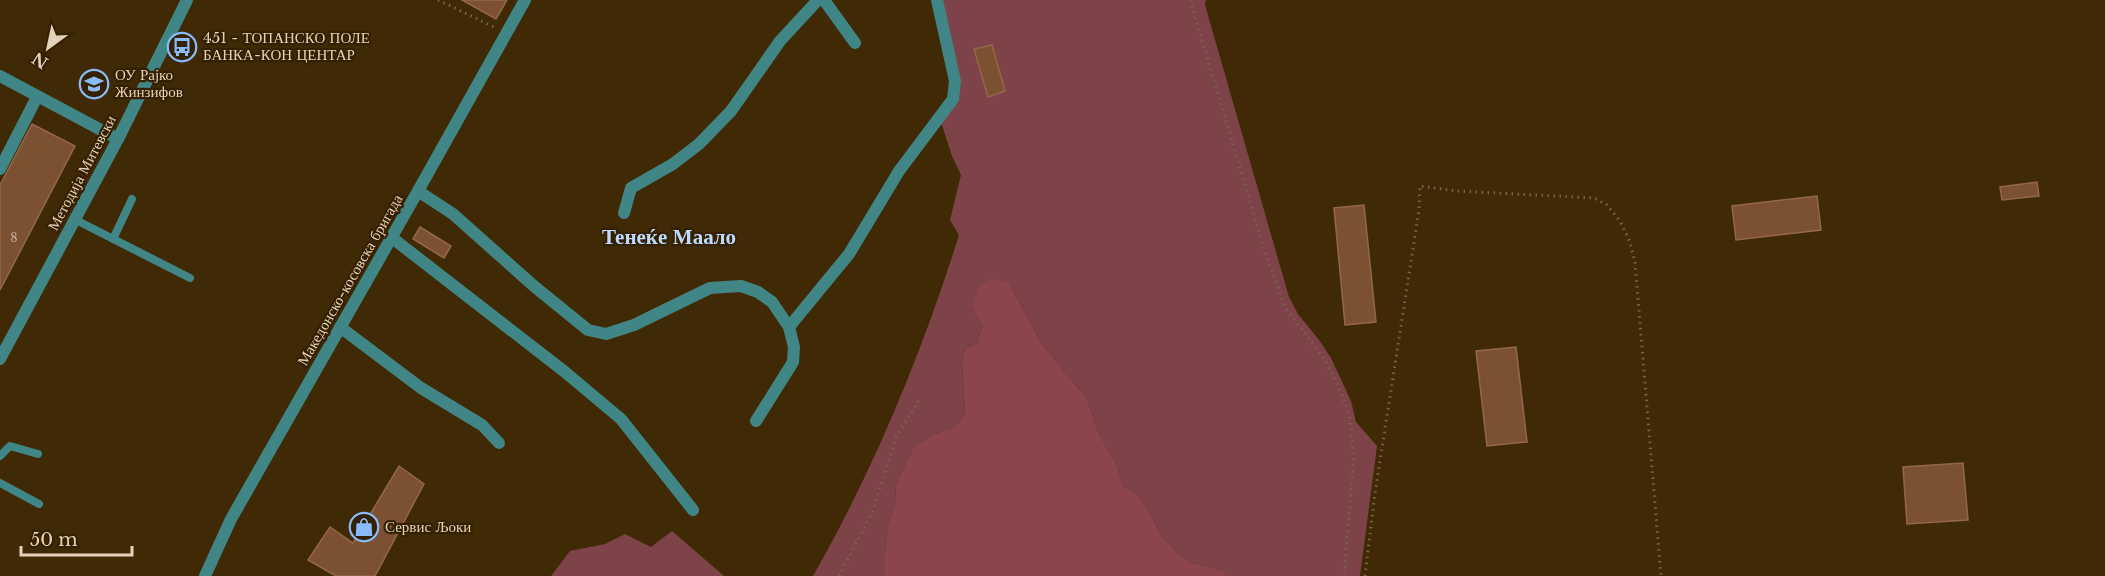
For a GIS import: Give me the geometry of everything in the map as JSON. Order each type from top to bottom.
[{"type":"street","name":"Методија Митевски","points":[[0,358],[118,139],[187,0]]},
{"type":"street","name":"Македонско-косовска бригада","points":[[205,576],[231,519],[525,0]]},
{"type":"street","points":[[624,213],[631,188],[673,164],[699,144],[731,111],[780,40],[818,0]]},
{"type":"street","points":[[824,0],[855,43]]},
{"type":"street","points":[[789,327],[849,254],[899,171],[953,99],[955,81],[937,0]]},
{"type":"street","points":[[0,76],[118,139]]},
{"type":"street","points":[[0,169],[38,97]]},
{"type":"street","points":[[418,191],[453,213],[535,287],[588,330],[606,334],[634,325],[710,288],[741,286],[758,292],[772,302],[789,327],[794,347],[793,362],[756,421]]},
{"type":"street","points":[[391,237],[565,372],[621,419],[693,510]]},
{"type":"street","points":[[340,327],[421,388],[482,425],[499,443]]},
{"type":"lane","points":[[113,239],[132,199]]},
{"type":"lane","points":[[74,219],[190,279]]},
{"type":"lane","points":[[0,456],[10,446],[38,454]]},
{"type":"lane","points":[[0,483],[39,504]]},
{"type":"path","points":[[438,0],[506,33]]},
{"type":"path","points":[[1190,0],[1280,295],[1288,312],[1330,369],[1349,414],[1354,455],[1344,576]]},
{"type":"path","points":[[1365,576],[1375,493],[1419,210],[1420,186],[1458,191],[1593,198],[1607,205],[1620,221],[1630,242],[1638,291],[1661,576]]},
{"type":"path","points":[[839,576],[872,513],[896,437],[920,399]]},
{"type":"shaded area","points":[[937,0],[1206,0],[1205,5],[1289,297],[1298,314],[1331,358],[1351,401],[1356,422],[1377,446],[1360,576],[1228,576],[1223,570],[1193,563],[1178,553],[1163,537],[1139,495],[1124,487],[1116,463],[1098,432],[1087,399],[1041,342],[1009,283],[983,325],[977,343],[965,349],[962,362],[965,414],[956,426],[937,433],[914,446],[896,484],[895,503],[888,524],[885,576],[813,576],[856,494],[895,410],[913,367],[959,235],[950,220],[961,175],[940,119],[953,99]]},
{"type":"shaded area","points":[[992,278],[1009,283],[1041,342],[1087,399],[1098,432],[1116,463],[1124,487],[1139,495],[1163,537],[1178,553],[1193,563],[1223,570],[1228,576],[885,576],[888,524],[895,503],[896,484],[914,446],[937,433],[956,426],[965,414],[962,362],[965,349],[977,343],[983,325],[972,306],[980,285]]},
{"type":"shaded area","points":[[672,531],[724,576],[551,576],[570,551],[605,544],[625,534],[651,547]]},
{"type":"building","points":[[462,0],[507,0],[496,19]]},
{"type":"building","points":[[992,45],[1005,91],[988,97],[974,49]]},
{"type":"building","points":[[32,124],[75,146],[0,290],[0,185]]},
{"type":"building","points":[[2037,182],[2039,196],[2002,200],[2000,187]]},
{"type":"building","points":[[1817,196],[1821,230],[1736,240],[1732,206]]},
{"type":"building","points":[[1364,205],[1376,322],[1345,325],[1334,208]]},
{"type":"building","points":[[420,227],[451,246],[444,258],[413,239]]},
{"type":"building","points":[[1516,347],[1527,442],[1487,446],[1476,351]]},
{"type":"building","points":[[1963,463],[1968,520],[1907,524],[1903,467]]},
{"type":"building","points":[[399,466],[424,484],[375,576],[336,576],[308,560],[330,527],[353,543]]},
{"type":"place","name":"451 - ТОПАНСКО ПОЛЕ БАНКА-КОН ЦЕНТАР","points":[[182,47]]},
{"type":"place","name":"ОУ Рајко Жинзифов","points":[[94,84]]},
{"type":"place","name":"Сервис Љоки","points":[[364,527]]},
{"type":"district","name":"Тенеќе Маало","points":[[669,237]]}]
